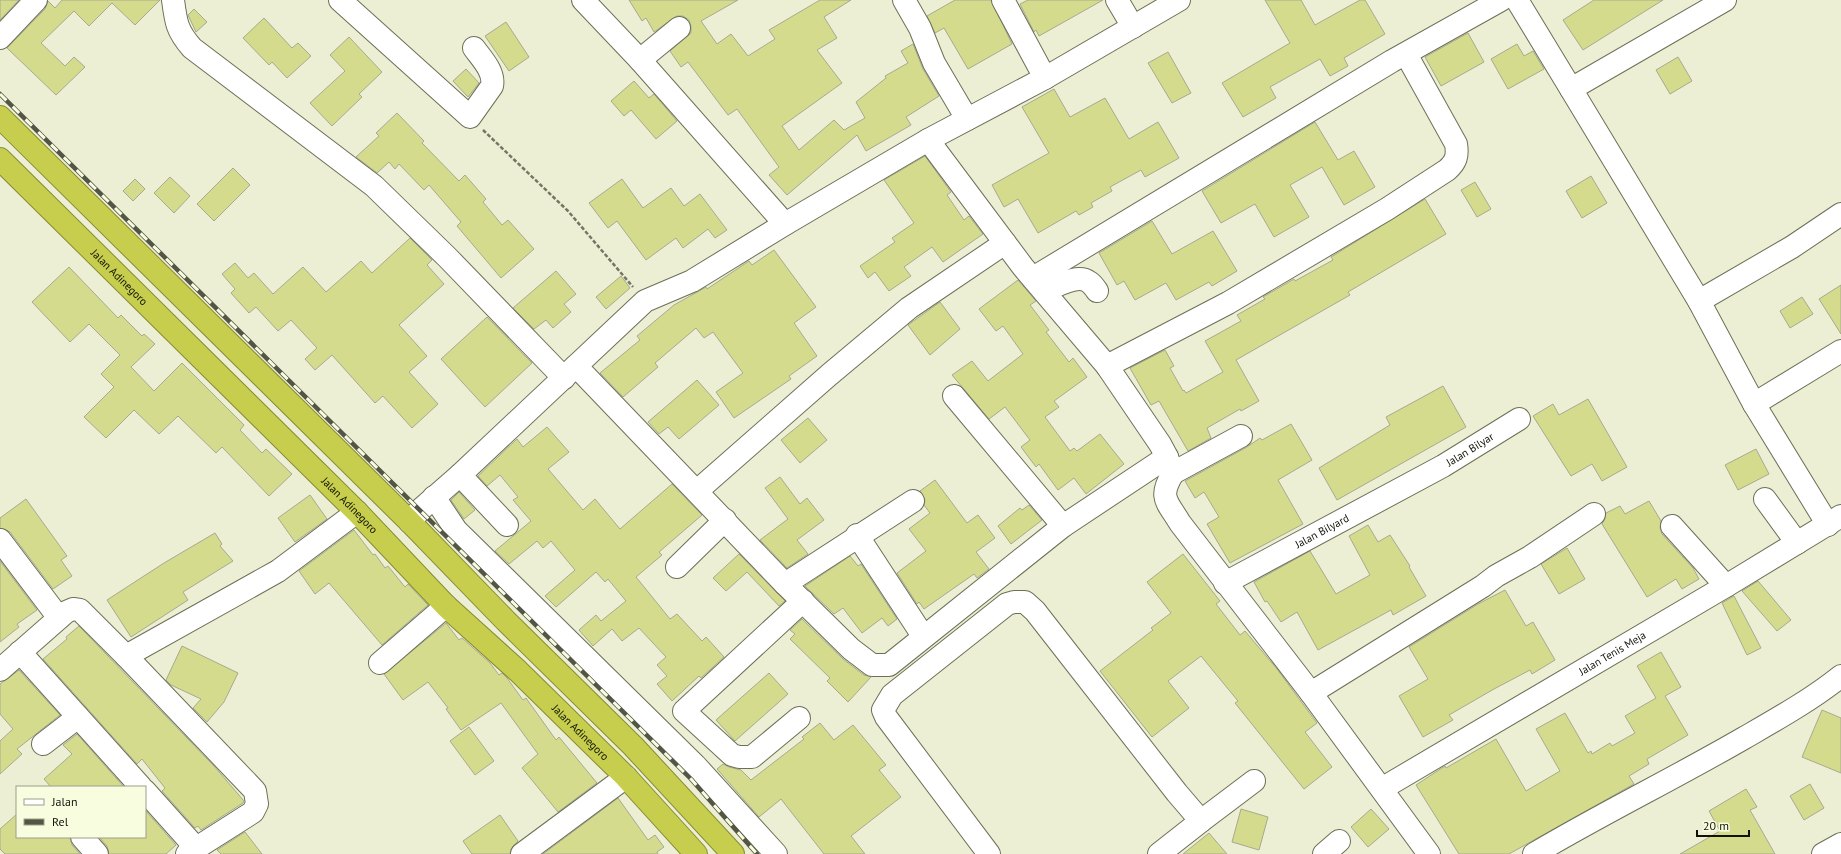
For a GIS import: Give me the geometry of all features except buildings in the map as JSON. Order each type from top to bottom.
[{"type":"highway","points":[[0,117],[410,522],[506,622],[633,746],[733,854]]},
{"type":"highway","name":"Jalan Adinegoro","points":[[0,159],[357,512],[446,606],[518,671],[626,777],[696,854]]},
{"type":"street","points":[[0,38],[36,0]]},
{"type":"street","points":[[173,0],[176,26],[192,48],[374,186],[454,264],[697,491],[785,584],[851,649],[872,666],[889,665],[923,636],[1063,526],[1170,465],[1241,436]]},
{"type":"street","points":[[340,0],[470,117],[492,86],[493,81],[490,71],[474,48]]},
{"type":"street","points":[[582,0],[640,60],[785,224]]},
{"type":"street","points":[[904,0],[920,28],[934,63],[967,120]]},
{"type":"street","points":[[1003,0],[1045,78]]},
{"type":"street","points":[[1116,0],[1133,27]]},
{"type":"street","points":[[410,522],[420,510],[460,475],[645,300],[692,281],[785,224],[928,140],[1045,78],[1179,0]]},
{"type":"street","points":[[1038,285],[1406,54],[1500,0]]},
{"type":"street","points":[[1517,0],[1699,300],[1754,404],[1834,520]]},
{"type":"street","points":[[1571,89],[1725,0]]},
{"type":"street","points":[[640,60],[679,28]]},
{"type":"street","points":[[1107,366],[1235,299],[1387,209],[1447,170],[1455,162],[1457,153],[1456,144],[1406,54]]},
{"type":"street","points":[[928,140],[1004,243],[1107,366],[1160,444],[1170,465],[1164,496],[1180,523],[1383,788],[1430,854]]},
{"type":"street","points":[[1699,300],[1792,247],[1841,214]]},
{"type":"street","points":[[697,491],[829,375],[909,308],[1004,243]]},
{"type":"street","points":[[1038,285],[1082,278],[1090,282],[1097,291]]},
{"type":"street","points":[[1754,404],[1841,351]]},
{"type":"street","points":[[954,396],[1063,526]]},
{"type":"street","name":"Jalan Bilyar","points":[[1419,478],[1519,419]]},
{"type":"street","points":[[460,475],[507,525]]},
{"type":"street","name":"Jalan Bilyard","points":[[1225,583],[1419,478]]},
{"type":"street","points":[[434,497],[456,530],[695,765],[776,854]]},
{"type":"street","points":[[1765,499],[1797,543]]},
{"type":"street","points":[[785,584],[857,535],[913,501]]},
{"type":"street","points":[[126,656],[278,571],[357,512]]},
{"type":"street","points":[[1311,693],[1484,586],[1496,576],[1530,557],[1594,514]]},
{"type":"street","points":[[677,567],[725,520]]},
{"type":"street","name":"Jalan Tenis Meja","points":[[1383,788],[1726,586],[1834,520]]},
{"type":"street","points":[[1672,526],[1726,586]]},
{"type":"street","points":[[857,535],[923,636]]},
{"type":"street","points":[[0,540],[59,618]]},
{"type":"street","points":[[799,718],[752,757],[739,757],[732,755],[684,711],[803,601]]},
{"type":"street","points":[[989,854],[886,717],[883,710],[892,695],[1007,604],[1014,602],[1025,602],[1035,612],[1177,793],[1202,821]]},
{"type":"street","points":[[380,663],[446,606]]},
{"type":"street","points":[[1,666],[20,652],[66,612],[73,609],[80,610],[255,791],[257,804],[253,812],[192,851],[146,792]]},
{"type":"street","points":[[20,652],[140,786]]},
{"type":"street","points":[[1534,854],[1588,822],[1703,762],[1774,721],[1820,693],[1841,676]]},
{"type":"street","points":[[43,744],[78,717]]},
{"type":"street","points":[[522,854],[626,777]]},
{"type":"street","points":[[1160,854],[1254,781]]},
{"type":"street","points":[[83,838],[97,854]]},
{"type":"street","points":[[1823,854],[1841,844]]},
{"type":"path","points":[[470,117],[568,211],[645,300]]},
{"type":"railway","points":[[0,94],[691,779],[757,854]]}]
